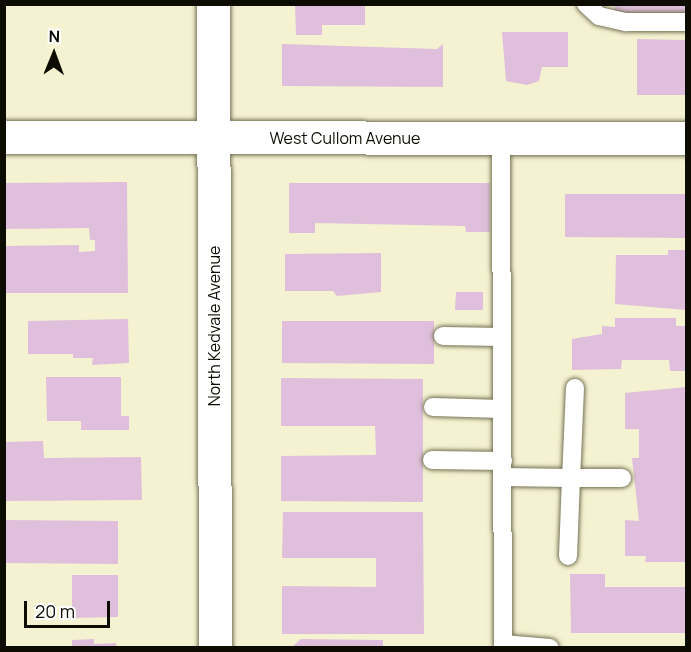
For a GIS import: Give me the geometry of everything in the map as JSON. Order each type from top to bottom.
[{"type":"street","name":"North Kedvale Avenue","points":[[213,4],[215,648]]},
{"type":"street","name":"West Cullom Avenue","points":[[4,137],[687,138]]},
{"type":"lane","points":[[586,4],[599,16],[626,22],[687,22]]},
{"type":"lane","points":[[501,138],[503,646],[550,648]]},
{"type":"lane","points":[[442,336],[502,338]]},
{"type":"lane","points":[[568,556],[575,388]]},
{"type":"lane","points":[[433,407],[502,409]]},
{"type":"lane","points":[[432,460],[572,478],[622,478]]},
{"type":"building","points":[[295,4],[365,4],[365,25],[322,25],[322,35],[296,35]]},
{"type":"building","points":[[615,4],[686,4],[686,16],[614,15]]},
{"type":"building","points":[[502,32],[568,32],[568,67],[542,67],[539,81],[527,85],[506,81]]},
{"type":"building","points":[[637,39],[686,40],[686,95],[637,95]]},
{"type":"building","points":[[282,44],[437,49],[443,44],[443,87],[282,86]]},
{"type":"building","points":[[127,182],[128,293],[4,293],[4,246],[79,245],[79,252],[95,251],[95,240],[90,240],[89,228],[4,229],[4,183]]},
{"type":"building","points":[[289,183],[490,183],[490,232],[466,232],[465,226],[315,223],[315,233],[289,233]]},
{"type":"building","points":[[565,194],[686,194],[686,238],[565,237]]},
{"type":"building","points":[[668,250],[686,250],[686,310],[615,304],[616,255],[668,255]]},
{"type":"building","points":[[381,253],[381,292],[337,296],[333,291],[285,291],[285,254]]},
{"type":"building","points":[[456,292],[483,292],[483,310],[455,310]]},
{"type":"building","points":[[615,318],[676,318],[676,326],[686,326],[686,371],[670,371],[669,360],[622,360],[621,369],[572,370],[572,339],[602,334],[602,326],[615,327]]},
{"type":"building","points":[[128,319],[129,363],[92,365],[93,358],[73,358],[73,354],[28,354],[28,321]]},
{"type":"building","points":[[282,321],[434,321],[434,364],[282,363]]},
{"type":"building","points":[[46,377],[121,377],[121,416],[129,416],[129,430],[81,430],[81,421],[47,421]]},
{"type":"building","points":[[281,378],[423,379],[423,502],[281,501],[281,456],[376,455],[375,426],[281,426]]},
{"type":"building","points":[[686,387],[686,562],[645,562],[646,556],[625,556],[625,520],[639,521],[632,458],[639,458],[639,429],[625,429],[625,393]]},
{"type":"building","points":[[43,441],[44,458],[141,457],[142,500],[5,501],[5,442]]},
{"type":"building","points":[[283,512],[423,512],[424,634],[282,634],[282,586],[376,587],[376,558],[282,558]]},
{"type":"building","points":[[4,520],[118,521],[118,564],[4,563]]},
{"type":"building","points":[[570,574],[605,574],[605,587],[686,587],[686,633],[571,633]]},
{"type":"building","points":[[72,575],[118,575],[118,617],[72,618]]},
{"type":"building","points":[[94,639],[94,644],[116,643],[117,648],[72,648],[72,640]]},
{"type":"building","points":[[301,639],[383,640],[383,648],[291,648]]}]
